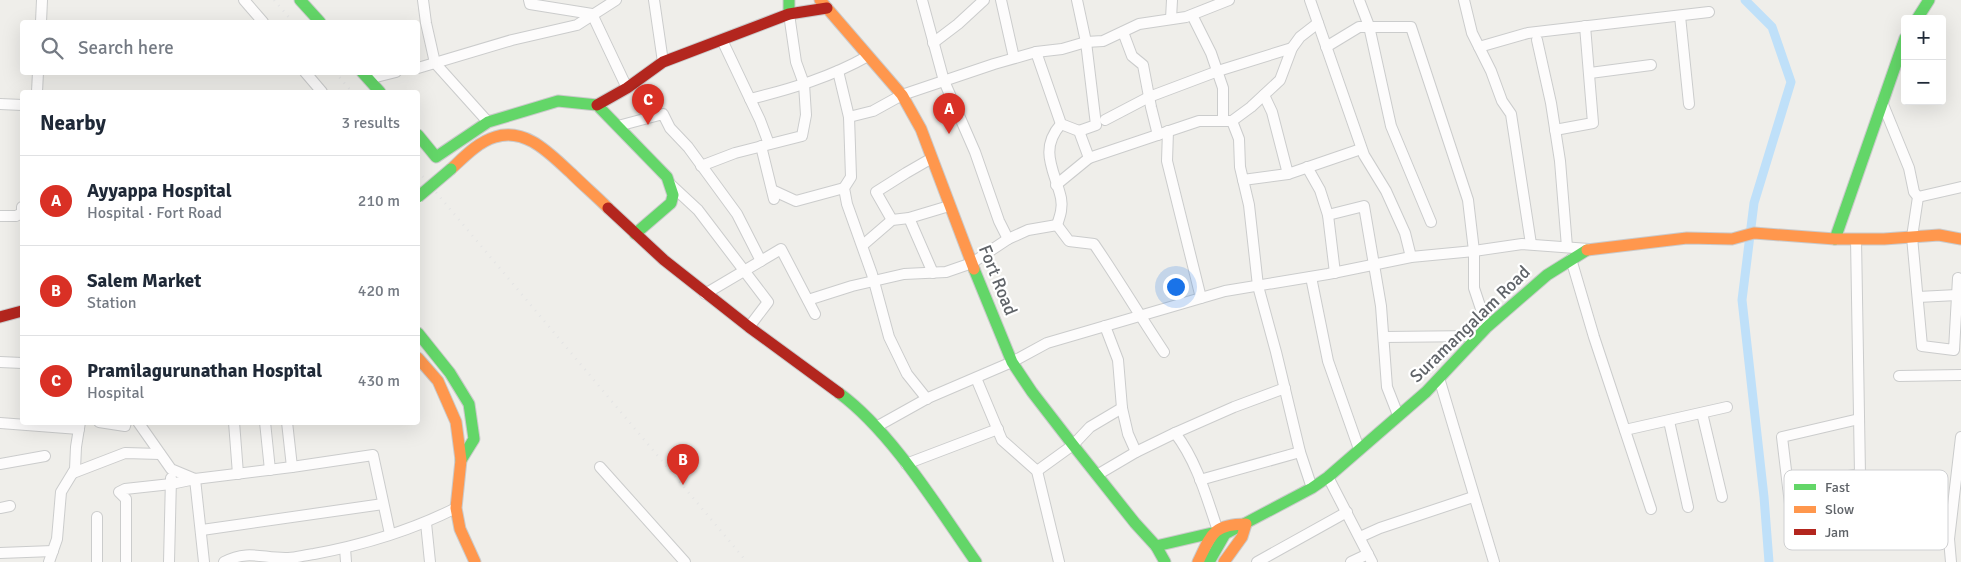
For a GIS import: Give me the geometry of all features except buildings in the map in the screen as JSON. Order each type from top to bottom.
[{"type":"street","points":[[41,20],[42,0]]},
{"type":"street","points":[[244,0],[261,20]]},
{"type":"street","points":[[300,0],[318,20]]},
{"type":"street","points":[[423,0],[435,64],[488,122]]},
{"type":"street","points":[[529,0],[530,4],[570,5],[592,14],[627,88]]},
{"type":"street","points":[[420,68],[512,40],[578,25],[616,0]]},
{"type":"street","points":[[654,0],[663,62]]},
{"type":"street","points":[[701,166],[735,153],[802,136],[806,115],[804,84],[796,62],[789,14],[789,0]]},
{"type":"street","points":[[922,0],[944,81],[976,152],[999,221],[1008,238]]},
{"type":"street","points":[[934,43],[984,0]]},
{"type":"street","points":[[1001,0],[1014,58]]},
{"type":"street","points":[[1036,52],[1061,124],[1079,131],[1096,125],[1086,42],[1077,0]]},
{"type":"street","points":[[1171,19],[1172,0]]},
{"type":"street","points":[[849,117],[874,111],[902,95],[1014,58],[1036,52],[1062,49],[1086,42],[1103,41],[1139,24],[1192,15],[1230,0]]},
{"type":"street","points":[[1310,0],[1361,149],[1394,208],[1405,232],[1411,257]]},
{"type":"street","points":[[1359,0],[1369,26],[1391,126],[1431,222]]},
{"type":"street","points":[[1464,0],[1472,33],[1491,71],[1502,101],[1511,114],[1531,244]]},
{"type":"street","points":[[1920,15],[1929,0]]},
{"type":"street","points":[[420,137],[436,156],[488,122],[558,101],[597,105],[627,88],[663,62],[789,14],[824,4]]},
{"type":"street","name":"Fort Road","points":[[824,4],[902,95],[921,129],[949,206],[1012,362],[1032,392],[1097,476],[1156,546],[1165,562]]},
{"type":"street","points":[[1479,47],[1528,33],[1709,12]]},
{"type":"street","points":[[1192,15],[1212,53],[1223,88],[1228,121],[1239,139],[1240,167],[1249,205],[1258,286],[1300,452],[1312,488]]},
{"type":"street","points":[[1680,16],[1689,104]]},
{"type":"street","points":[[1056,185],[1088,158],[1199,121],[1228,121],[1251,108],[1280,80],[1292,48],[1300,37],[1318,23]]},
{"type":"street","points":[[1555,130],[1594,123],[1585,26]]},
{"type":"street","points":[[1326,46],[1359,27],[1411,27],[1468,200],[1474,251],[1474,288],[1483,332],[1384,337]]},
{"type":"street","points":[[1123,32],[1132,56],[1144,65],[1149,98],[1164,133],[1167,161],[1201,298]]},
{"type":"street","points":[[722,40],[750,99],[765,145],[773,195],[796,201],[844,188]]},
{"type":"street","points":[[1537,40],[1560,161],[1567,247]]},
{"type":"street","points":[[1105,120],[1149,98],[1218,71],[1292,48]]},
{"type":"street","points":[[1835,239],[1901,49]]},
{"type":"street","points":[[750,99],[804,84],[838,71],[868,56]]},
{"type":"street","points":[[1590,73],[1651,65]]},
{"type":"street","points":[[838,71],[849,117],[850,177],[844,188],[847,204],[863,245],[889,337],[908,374],[927,399]]},
{"type":"street","points":[[37,90],[38,75]]},
{"type":"street","points":[[308,75],[320,90]]},
{"type":"street","points":[[365,76],[378,90]]},
{"type":"street","points":[[1264,95],[1272,112],[1288,174]]},
{"type":"street","points":[[1882,102],[1909,168],[1914,192],[1918,197],[1912,237],[1922,346],[1954,350],[1958,278]]},
{"type":"street","points":[[0,104],[20,105]]},
{"type":"street","points":[[597,105],[666,177],[673,194],[671,203],[635,234]]},
{"type":"street","points":[[618,126],[663,114],[670,128],[737,214],[761,261]]},
{"type":"street","points":[[1057,225],[1062,210],[1061,199],[1049,161],[1052,134],[1061,124]]},
{"type":"street","points":[[1079,131],[1088,158]]},
{"type":"street","points":[[420,196],[479,144],[497,136],[506,134],[530,139],[543,147],[635,234],[705,294],[846,398],[876,427],[906,464],[976,562]]},
{"type":"street","points":[[1243,180],[1288,174],[1361,149]]},
{"type":"street","points":[[892,220],[876,192],[932,158]]},
{"type":"street","points":[[1307,167],[1320,190],[1328,215],[1335,273]]},
{"type":"street","points":[[669,183],[698,210],[768,302],[749,327]]},
{"type":"street","points":[[1918,197],[1961,187]]},
{"type":"street","points":[[863,245],[892,220],[910,218],[949,206]]},
{"type":"street","points":[[1328,215],[1364,206],[1384,337],[1387,387],[1398,415]]},
{"type":"street","points":[[0,216],[16,216],[20,214]]},
{"type":"street","points":[[910,218],[933,273]]},
{"type":"street","points":[[808,300],[904,274],[946,272],[972,263],[1008,238],[1028,230],[1057,225]]},
{"type":"street","points":[[1057,225],[1069,242],[1094,244],[1164,352]]},
{"type":"street","name":"Suramangalam Road","points":[[1246,524],[1312,488],[1328,476],[1426,392],[1483,332],[1547,275],[1589,249],[1687,238],[1732,239],[1754,234],[1835,239],[1938,235],[1961,240]]},
{"type":"street","points":[[1856,239],[1860,470]]},
{"type":"street","points":[[876,427],[927,399],[1012,362],[1047,343],[1225,291],[1335,273],[1411,257],[1522,244],[1589,249]]},
{"type":"street","points":[[705,294],[781,249],[815,314]]},
{"type":"street","points":[[1571,259],[1651,509]]},
{"type":"street","points":[[1311,277],[1328,361],[1359,449]]},
{"type":"street","points":[[1918,297],[1957,295]]},
{"type":"street","points":[[0,317],[20,312]]},
{"type":"street","points":[[1104,326],[1118,360],[1122,408],[1128,434],[1136,452]]},
{"type":"street","points":[[420,336],[450,373],[469,404],[474,439],[461,460]]},
{"type":"street","points":[[420,360],[438,381],[456,422],[461,460],[456,508],[460,529],[475,562]]},
{"type":"street","points":[[0,362],[20,363]]},
{"type":"street","points":[[1899,376],[1961,375]]},
{"type":"street","points":[[976,378],[1002,440],[1037,471],[1060,562]]},
{"type":"street","points":[[1439,378],[1494,562]]},
{"type":"street","points":[[1097,476],[1136,452],[1175,433],[1234,407],[1285,388]]},
{"type":"street","points":[[1625,430],[1727,407]]},
{"type":"street","points":[[1037,471],[1073,445],[1090,427],[1122,408]]},
{"type":"street","points":[[1702,413],[1722,497]]},
{"type":"street","points":[[1786,470],[1782,437],[1859,419]]},
{"type":"street","points":[[1669,421],[1688,507]]},
{"type":"street","points":[[0,423],[20,423]]},
{"type":"street","points":[[49,562],[56,539],[61,492],[75,469],[79,426],[63,425]]},
{"type":"street","points":[[140,425],[171,469],[195,479]]},
{"type":"street","points":[[234,425],[238,474]]},
{"type":"street","points":[[265,425],[270,470]]},
{"type":"street","points":[[287,425],[292,467]]},
{"type":"street","points":[[906,464],[998,429]]},
{"type":"street","points":[[1175,433],[1186,447],[1221,533],[1225,561]]},
{"type":"street","points":[[1950,562],[1949,539],[1956,516],[1961,437]]},
{"type":"street","points":[[1200,480],[1300,452]]},
{"type":"street","points":[[73,472],[125,453],[160,454]]},
{"type":"street","points":[[126,562],[126,499],[119,492],[125,489],[373,455],[390,534]]},
{"type":"street","points":[[0,464],[45,456]]},
{"type":"street","points":[[600,467],[685,562]]},
{"type":"street","points":[[169,562],[171,469]]},
{"type":"street","points":[[1328,476],[1370,558],[1351,562]]},
{"type":"street","points":[[195,479],[204,562]]},
{"type":"street","points":[[1360,537],[1380,528],[1474,497]]},
{"type":"street","points":[[202,530],[383,504]]},
{"type":"street","points":[[228,561],[255,554],[287,560],[345,548],[426,523],[456,508]]},
{"type":"street","points":[[1257,562],[1347,512]]},
{"type":"street","points":[[97,518],[97,562]]},
{"type":"street","points":[[426,523],[430,562]]},
{"type":"street","points":[[1198,562],[1230,523],[1246,524]]},
{"type":"street","points":[[1156,546],[1221,533],[1246,524]]},
{"type":"street","points":[[1225,561],[1242,537],[1246,524]]},
{"type":"street","points":[[1209,562],[1221,533]]},
{"type":"street","points":[[345,548],[346,562]]},
{"type":"street","points":[[0,553],[53,551]]},
{"type":"waterway","points":[[1745,0],[1772,27],[1791,82],[1754,203],[1742,300],[1764,497],[1769,562]]},
{"type":"railway","points":[[274,0],[291,20]]},
{"type":"railway","points":[[338,75],[350,90]]},
{"type":"railway","points":[[420,173],[747,562]]},
{"type":"traffic: fast","points":[[300,0],[318,20]]},
{"type":"traffic: fast","points":[[789,0],[789,14]]},
{"type":"traffic: fast","points":[[1920,15],[1929,0]]},
{"type":"traffic: fast","points":[[1835,239],[1901,49]]},
{"type":"traffic: fast","points":[[365,75],[378,90]]},
{"type":"traffic: fast","points":[[420,137],[436,157],[488,122],[558,101],[597,105],[667,177],[673,195],[671,203],[635,234]]},
{"type":"traffic: fast","points":[[420,195],[451,169]]},
{"type":"traffic: fast","points":[[1209,562],[1225,534],[1312,488],[1328,477],[1426,392],[1487,327],[1547,275],[1587,250]]},
{"type":"traffic: fast","points":[[974,269],[1012,362],[1032,392],[1073,445],[1135,523],[1156,546],[1165,562]]},
{"type":"traffic: fast","points":[[420,336],[450,373],[469,404],[474,439],[461,460]]},
{"type":"traffic: fast","points":[[839,393],[859,409],[896,449],[976,562]]},
{"type":"traffic: fast","points":[[1156,546],[1212,533]]},
{"type":"traffic: slow","points":[[820,0],[902,95],[921,129],[974,269]]},
{"type":"traffic: slow","points":[[451,169],[471,150],[483,142],[506,135],[517,136],[537,144],[546,151],[608,208]]},
{"type":"traffic: slow","points":[[1587,250],[1687,238],[1732,239],[1754,233],[1835,239],[1884,239],[1939,235],[1961,239]]},
{"type":"traffic: slow","points":[[420,360],[438,381],[456,422],[461,460],[456,508],[460,529],[475,562]]},
{"type":"traffic: slow","points":[[1198,562],[1214,533],[1226,526],[1246,524],[1242,537],[1224,562]]},
{"type":"traffic: jam","points":[[597,105],[627,88],[663,62],[789,14],[827,8]]},
{"type":"traffic: jam","points":[[608,208],[664,260],[749,327],[839,393]]},
{"type":"traffic: jam","points":[[0,317],[20,312]]},
{"type":"place","name":"Pramilagurunathan Hospital","points":[[648,125]]},
{"type":"place","name":"Ayyappa Hospital","points":[[949,134]]},
{"type":"place","name":"Salem Market","points":[[683,485]]}]
